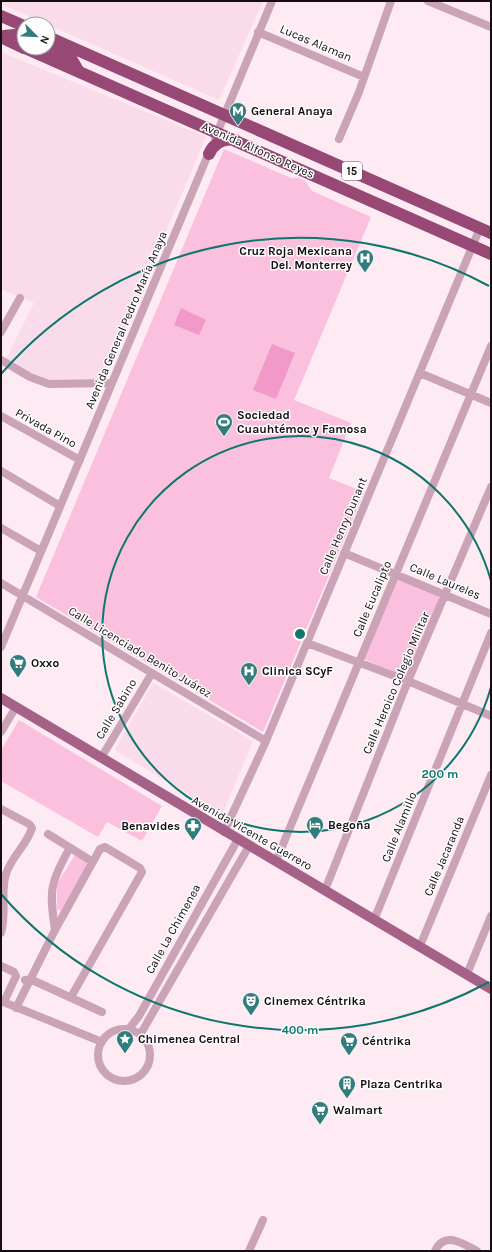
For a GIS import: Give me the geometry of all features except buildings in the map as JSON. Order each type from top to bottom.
[{"type":"highway","points":[[1,16],[16,23]]},
{"type":"highway","points":[[1,37],[16,36]]},
{"type":"highway","name":"Avenida Alfonso Reyes","points":[[1,37],[16,44]]},
{"type":"highway","name":"Avenida Alfonso Reyes","points":[[56,43],[224,114],[486,230]]},
{"type":"highway","points":[[56,46],[72,60],[79,72]]},
{"type":"highway","name":"Avenida Alfonso Reyes","points":[[42,56],[218,132],[491,254]]},
{"type":"highway","points":[[209,154],[212,147],[221,141],[231,140],[240,142]]},
{"type":"main road","name":"Avenida Vicente Guerrero","points":[[1,698],[224,832],[491,989]]},
{"type":"street","name":"Avenida General Pedro María Anaya","points":[[1,647],[272,1]]},
{"type":"street","points":[[339,139],[353,107],[391,1]]},
{"type":"street","points":[[428,1],[491,27]]},
{"type":"street","name":"Lucas Alaman","points":[[258,32],[364,76]]},
{"type":"street","name":"Calle Henry Dunant","points":[[224,832],[266,741],[473,246],[486,230]]},
{"type":"street","points":[[1,332],[20,298]]},
{"type":"street","name":"Calle Eucalipto","points":[[276,862],[491,346]]},
{"type":"street","points":[[1,360],[30,377],[48,384],[112,383]]},
{"type":"street","points":[[420,373],[491,403]]},
{"type":"street","name":"Privada Pino","points":[[1,416],[80,460]]},
{"type":"street","points":[[1,471],[60,506]]},
{"type":"street","name":"Calle Heroico Colegio Militar","points":[[325,890],[408,681],[491,487]]},
{"type":"street","points":[[1,528],[41,551]]},
{"type":"street","name":"Calle Laureles","points":[[344,553],[491,614]]},
{"type":"street","name":"Calle Licenciado Benito Juárez","points":[[1,583],[266,741]]},
{"type":"street","name":"Calle Alamillo","points":[[374,920],[491,633]]},
{"type":"street","points":[[307,643],[408,681],[491,716]]},
{"type":"street","name":"Calle Sabino","points":[[101,758],[152,673]]},
{"type":"street","points":[[1,732],[16,707]]},
{"type":"street","name":"Calle Jacaranda","points":[[420,946],[491,775]]},
{"type":"street","points":[[1,809],[29,824],[32,828],[6,872],[3,892],[4,922],[1,933]]},
{"type":"street","points":[[48,834],[69,849],[93,862]]},
{"type":"street","name":"Calle La Chimenea","points":[[128,1030],[138,1016],[238,839]]},
{"type":"street","points":[[140,1035],[249,846]]},
{"type":"street","points":[[14,1007],[100,849],[105,848],[140,868],[142,872],[71,997]]},
{"type":"street","points":[[55,930],[51,902],[52,885],[69,849]]},
{"type":"street","points":[[467,974],[491,916]]},
{"type":"street","points":[[1,966],[14,972],[16,976],[2,1002],[102,1042]]},
{"type":"street","points":[[30,979],[102,1012]]},
{"type":"street","points":[[128,1030],[140,1035],[148,1046],[149,1060],[142,1074],[128,1081],[113,1079],[101,1068],[98,1053],[102,1042],[111,1033],[128,1030]]},
{"type":"street","points":[[249,1251],[263,1220]]},
{"type":"street","points":[[435,1251],[440,1243],[448,1239],[456,1240],[477,1251]]},
{"type":"shaded area","points":[[1,1],[263,1],[219,100],[56,28],[56,16],[28,16],[1,4]]},
{"type":"shaded area","points":[[1,52],[206,137],[103,380],[48,383],[5,361],[34,303],[1,289]]},
{"type":"shaded area","name":"Sociedad Cuauhtémoc y Famosa","points":[[224,149],[291,178],[299,178],[305,181],[312,191],[371,217],[294,400],[351,423],[329,478],[364,492],[263,732],[36,597]]},
{"type":"shaded area","points":[[181,308],[206,320],[199,335],[174,325]]},
{"type":"shaded area","points":[[272,344],[295,353],[276,399],[253,390]]},
{"type":"shaded area","points":[[397,577],[443,597],[408,677],[363,659]]},
{"type":"shaded area","points":[[153,683],[253,741],[222,815],[115,750]]},
{"type":"shaded area","points":[[19,720],[162,806],[142,841],[107,822],[98,837],[1,781],[1,750]]},
{"type":"shaded area","points":[[75,855],[89,864],[61,911],[57,909],[57,884]]},
{"type":"place","name":"General Anaya","points":[[238,126]]},
{"type":"place","name":"Cruz Roja Mexicana Del. Monterrey","points":[[365,273]]},
{"type":"place","name":"Sociedad Cuauhtémoc y Famosa","points":[[224,437]]},
{"type":"place","name":"Oxxo","points":[[18,678]]},
{"type":"place","name":"Clinica SCyF","points":[[249,686]]},
{"type":"place","name":"Begoña","points":[[315,840]]},
{"type":"place","name":"Benavides","points":[[193,841]]},
{"type":"place","name":"Cinemex Céntrika","points":[[251,1016]]},
{"type":"place","name":"Chimenea Central","points":[[125,1054]]},
{"type":"place","name":"Céntrika","points":[[349,1056]]},
{"type":"place","name":"Plaza Centrika","points":[[347,1099]]},
{"type":"place","name":"Walmart","points":[[320,1125]]}]
